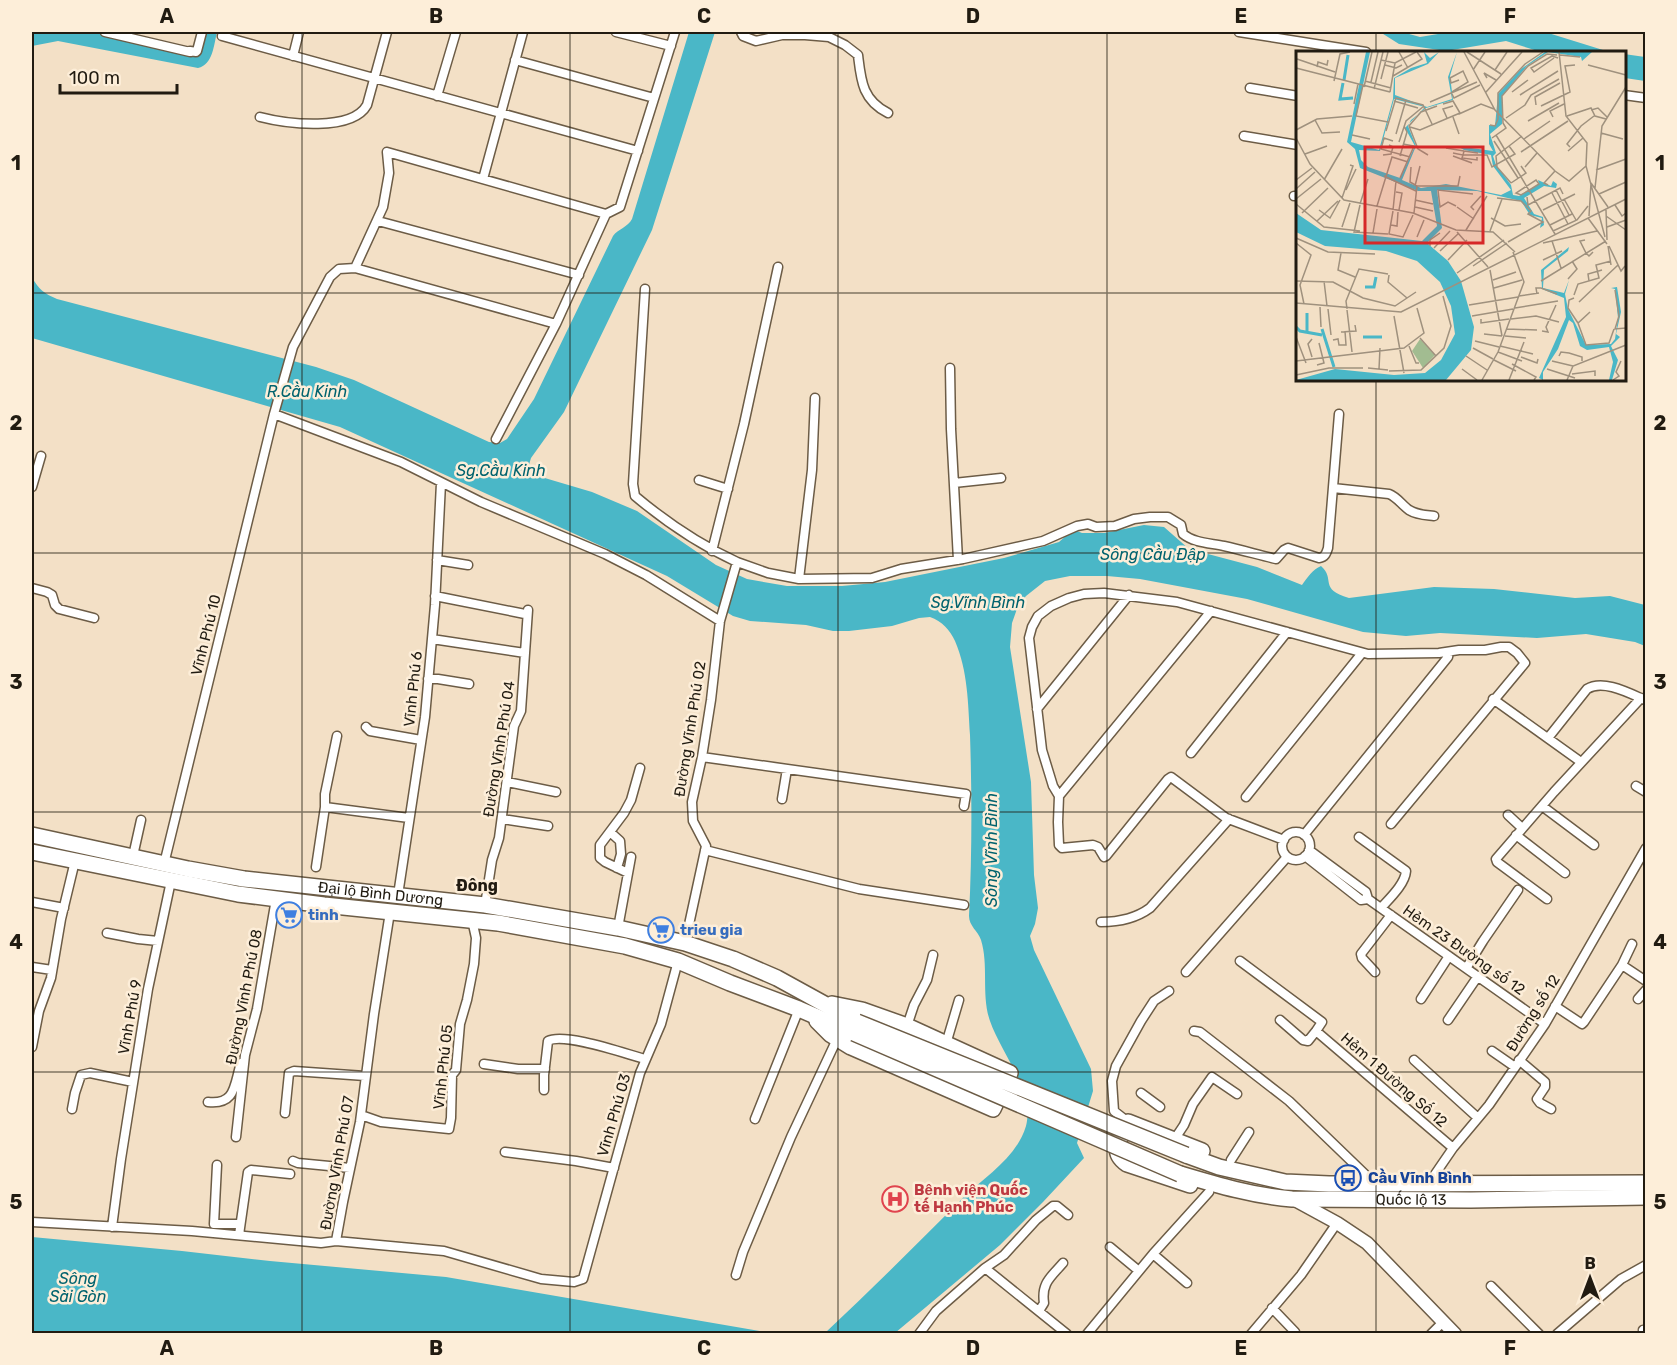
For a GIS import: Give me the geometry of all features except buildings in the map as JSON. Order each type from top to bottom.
[{"type":"highway","name":"Đại lộ Bình Dương","points":[[32,835],[244,879],[484,905],[618,928],[685,943],[755,968],[825,1004],[856,1027]]},
{"type":"highway","name":"Đại lộ Bình Dương","points":[[32,852],[230,892],[472,920],[603,941],[678,961],[805,1012],[856,1027]]},
{"type":"highway","points":[[805,1012],[837,1039],[993,1109],[1010,1073],[907,1026],[855,1008],[825,1004]]},
{"type":"highway","name":"Quốc lộ 13","points":[[856,1027],[1219,1167],[1288,1182],[1329,1184],[1646,1183]]},
{"type":"highway","name":"Quốc lộ 13","points":[[856,1027],[1180,1174],[1221,1186],[1285,1198],[1471,1200],[1646,1197]]},
{"type":"highway","points":[[1285,1198],[1259,1198],[1209,1192],[1127,1164],[1116,1153],[1128,1122],[1215,1156],[1276,1172],[1288,1182]]},
{"type":"street","points":[[105,32],[190,52],[197,51],[202,32]]},
{"type":"street","points":[[223,32],[222,36],[638,151]]},
{"type":"street","points":[[292,56],[299,32]]},
{"type":"street","points":[[260,117],[285,122],[338,122],[351,119],[361,113],[365,109],[387,32]]},
{"type":"street","points":[[437,96],[456,32]]},
{"type":"street","points":[[483,180],[523,32]]},
{"type":"street","points":[[616,32],[670,46]]},
{"type":"street","points":[[496,439],[556,324],[606,214],[620,207],[675,32]]},
{"type":"street","points":[[741,32],[743,36],[756,40],[782,35],[830,37],[845,45],[858,54],[865,92],[881,110],[888,113]]},
{"type":"street","points":[[1239,32],[1360,51]]},
{"type":"street","points":[[515,60],[654,98]]},
{"type":"street","points":[[1250,88],[1296,96]]},
{"type":"street","points":[[1626,95],[1646,98]]},
{"type":"street","points":[[1244,136],[1296,145]]},
{"type":"street","points":[[556,324],[355,267],[383,207],[389,172],[387,152],[606,214]]},
{"type":"street","points":[[378,221],[579,275]]},
{"type":"street","name":"Vĩnh Phú 10","points":[[164,864],[292,350],[330,277],[339,269],[355,267]]},
{"type":"street","points":[[712,550],[744,424],[778,267]]},
{"type":"street","points":[[645,289],[633,484],[635,496],[663,518],[712,550],[768,573],[799,579],[872,578],[901,569],[958,560],[1043,541],[1077,526],[1088,524],[1096,527],[1115,526],[1134,519],[1150,517],[1168,517],[1181,525],[1183,534],[1189,539],[1276,559],[1288,548],[1322,558],[1328,548],[1340,414]]},
{"type":"street","points":[[950,368],[958,560]]},
{"type":"street","points":[[799,579],[812,470],[815,398]]},
{"type":"street","points":[[275,411],[401,462],[481,502],[605,554],[721,618]]},
{"type":"street","points":[[32,487],[41,456]]},
{"type":"street","points":[[954,483],[1001,478]]},
{"type":"street","points":[[699,480],[728,489]]},
{"type":"street","name":"Vĩnh Phú 6","points":[[398,895],[428,679],[441,483]]},
{"type":"street","points":[[1334,488],[1389,494],[1416,513],[1434,516]]},
{"type":"street","points":[[437,560],[468,565]]},
{"type":"street","name":"Đường Vĩnh Phú 02","points":[[705,850],[705,843],[693,821],[691,810],[711,700],[721,618],[737,562]]},
{"type":"street","points":[[32,588],[52,595],[59,609],[94,618]]},
{"type":"street","points":[[1284,840],[1229,819],[1171,777],[1106,856],[1104,857],[1098,847],[1093,845],[1062,848],[1059,845],[1059,796],[1053,786],[1042,750],[1029,638],[1038,616],[1051,606],[1077,596],[1104,593],[1177,602],[1362,653],[1439,653],[1509,647],[1525,663],[1390,824]]},
{"type":"street","points":[[1037,709],[1129,595]]},
{"type":"street","name":"Đường Vĩnh Phú 04","points":[[435,596],[527,612],[521,711],[514,726],[499,838],[492,860],[484,905]]},
{"type":"street","points":[[1059,796],[1211,610]]},
{"type":"street","points":[[1191,753],[1287,632]]},
{"type":"street","points":[[432,639],[525,653]]},
{"type":"street","points":[[1304,835],[1448,657],[1449,652]]},
{"type":"street","points":[[1246,797],[1362,653]]},
{"type":"street","points":[[428,679],[469,684]]},
{"type":"street","points":[[1546,899],[1496,861],[1519,831],[1581,762],[1643,699],[1606,686],[1593,685],[1587,689],[1548,738]]},
{"type":"street","points":[[1493,699],[1581,762]]},
{"type":"street","points":[[366,728],[370,731],[421,740]]},
{"type":"street","points":[[316,867],[326,807],[325,794],[337,736]]},
{"type":"street","points":[[702,757],[966,794],[964,806]]},
{"type":"street","points":[[628,873],[600,858],[600,845],[631,800],[640,768]]},
{"type":"street","points":[[782,799],[787,769]]},
{"type":"street","points":[[507,782],[556,792]]},
{"type":"street","points":[[1636,786],[1646,792]]},
{"type":"street","points":[[1542,806],[1594,845]]},
{"type":"street","points":[[326,807],[410,818]]},
{"type":"street","points":[[1508,815],[1519,831],[1565,873]]},
{"type":"street","points":[[502,819],[548,826]]},
{"type":"street","points":[[1101,922],[1116,922],[1140,915],[1150,908],[1229,819]]},
{"type":"street","points":[[133,856],[141,820]]},
{"type":"street","points":[[610,832],[620,841],[621,854],[617,868]]},
{"type":"street","points":[[1294,832],[1304,835],[1310,844],[1307,853],[1294,860],[1287,857],[1282,846],[1284,840],[1294,832]]},
{"type":"street","points":[[1359,837],[1407,874],[1382,908]]},
{"type":"street","name":"Đường số 12","points":[[1428,1183],[1453,1148],[1489,1105],[1545,1024],[1646,848]]},
{"type":"street","points":[[685,943],[705,850],[859,889],[964,905]]},
{"type":"street","name":"Hẻm 23 Đường số 12","points":[[1307,853],[1361,900],[1368,899],[1382,908],[1545,1024]]},
{"type":"street","points":[[618,928],[631,857]]},
{"type":"street","points":[[1186,972],[1287,857]]},
{"type":"street","points":[[32,1047],[39,1011],[52,970],[75,861]]},
{"type":"street","name":"Vĩnh Phú 9","points":[[112,1227],[133,1082],[171,881]]},
{"type":"street","points":[[1467,967],[1518,890]]},
{"type":"street","name":"Đường Vĩnh Phú 08","points":[[236,1137],[245,1055],[257,1009],[276,899]]},
{"type":"street","points":[[32,902],[64,908]]},
{"type":"street","name":"Đường Vĩnh Phú 07","points":[[390,912],[361,1115],[336,1241],[444,1251],[541,1279],[574,1282],[583,1279]]},
{"type":"street","points":[[1375,972],[1361,954],[1390,915]]},
{"type":"street","name":"Vĩnh Phú 05","points":[[361,1115],[381,1122],[448,1130],[451,1118],[452,1075],[456,1070],[460,1024],[474,964],[476,938],[472,920]]},
{"type":"street","points":[[107,933],[158,941]]},
{"type":"street","points":[[1555,1006],[1582,1024],[1622,965],[1632,944]]},
{"type":"street","points":[[907,1026],[914,1005],[927,980],[933,955]]},
{"type":"street","points":[[1421,999],[1449,956]]},
{"type":"street","name":"Vĩnh Phú 03","points":[[583,1279],[645,1059],[662,1024],[678,961]]},
{"type":"street","name":"Hẻm 1 Đường Số 12","points":[[1240,961],[1322,1022],[1316,1031],[1453,1148]]},
{"type":"street","points":[[1622,965],[1646,981]]},
{"type":"street","points":[[32,967],[52,970]]},
{"type":"street","points":[[1448,1020],[1478,976]]},
{"type":"street","points":[[1638,999],[1646,990]]},
{"type":"street","points":[[1128,1122],[1114,1111],[1112,1081],[1116,1066],[1154,1001],[1169,991]]},
{"type":"street","points":[[946,1044],[959,1000]]},
{"type":"street","points":[[755,1119],[805,1012]]},
{"type":"street","points":[[1280,1020],[1303,1040],[1308,1041],[1316,1031]]},
{"type":"street","points":[[1194,1032],[1200,1032],[1281,1094],[1375,1184]]},
{"type":"street","points":[[544,1090],[548,1041],[554,1038],[582,1042],[645,1059]]},
{"type":"street","points":[[736,1275],[743,1252],[791,1137],[837,1039]]},
{"type":"street","points":[[1492,1051],[1545,1082],[1545,1087],[1537,1099],[1551,1109]]},
{"type":"street","points":[[208,1102],[219,1103],[227,1100],[233,1092],[245,1055]]},
{"type":"street","points":[[1414,1060],[1478,1118]]},
{"type":"street","points":[[484,1064],[518,1069],[545,1069]]},
{"type":"street","points":[[285,1113],[289,1073],[294,1071],[365,1076]]},
{"type":"street","points":[[72,1109],[81,1075],[90,1073],[133,1082]]},
{"type":"street","points":[[1173,1140],[1185,1125],[1193,1104],[1212,1077],[1237,1094]]},
{"type":"street","points":[[1142,1093],[1160,1107]]},
{"type":"street","points":[[1231,1160],[1249,1132]]},
{"type":"street","points":[[505,1152],[614,1168]]},
{"type":"street","points":[[293,1161],[350,1168]]},
{"type":"street","points":[[217,1165],[214,1224],[240,1224]]},
{"type":"street","points":[[239,1235],[248,1173],[251,1170],[290,1174]]},
{"type":"street","points":[[1087,1334],[1153,1254],[1209,1192]]},
{"type":"street","points":[[1285,1198],[1337,1223],[1367,1243],[1455,1334]]},
{"type":"street","points":[[919,1334],[936,1311],[985,1268],[1004,1255],[1036,1220],[1053,1206],[1057,1206],[1068,1215]]},
{"type":"street","points":[[32,1222],[239,1235],[321,1243],[336,1241]]},
{"type":"street","points":[[1251,1334],[1301,1275],[1337,1223]]},
{"type":"street","points":[[1110,1247],[1139,1271]]},
{"type":"street","points":[[1153,1254],[1187,1283]]},
{"type":"street","points":[[1039,1311],[1044,1303],[1043,1294],[1046,1282],[1063,1263]]},
{"type":"street","points":[[1557,1334],[1621,1279],[1646,1265]]},
{"type":"street","points":[[985,1268],[1067,1334]]},
{"type":"street","points":[[1491,1286],[1539,1334]]},
{"type":"street","points":[[1272,1308],[1295,1332]]},
{"type":"street","points":[[1431,1334],[1444,1321]]},
{"type":"water","points":[[32,32],[92,32],[194,54],[204,32],[217,32],[210,58],[207,63],[198,68],[58,41],[32,46]]},
{"type":"water","points":[[689,32],[715,32],[652,230],[564,412],[531,458],[528,468],[538,476],[592,492],[637,511],[716,565],[747,579],[787,586],[842,586],[885,582],[1004,558],[1059,542],[1067,535],[1077,531],[1104,533],[1144,525],[1164,527],[1189,549],[1257,567],[1302,585],[1313,571],[1321,566],[1327,575],[1330,587],[1340,595],[1349,598],[1434,587],[1494,589],[1575,598],[1610,596],[1645,605],[1645,646],[1635,642],[1586,634],[1537,638],[1440,633],[1406,636],[1363,632],[1247,599],[1140,579],[1107,576],[1070,576],[1045,581],[1026,596],[1018,606],[1012,623],[1010,647],[1031,782],[1034,875],[1038,908],[1030,936],[1034,950],[1091,1069],[1093,1091],[1077,1143],[1084,1158],[1000,1245],[895,1333],[825,1333],[1008,1157],[1022,1137],[1027,1113],[1026,1100],[1016,1073],[990,1021],[987,1011],[985,960],[981,940],[969,920],[971,803],[968,700],[959,652],[955,641],[942,623],[930,617],[892,626],[833,631],[806,625],[750,621],[733,616],[667,576],[340,427],[32,338],[32,277],[42,291],[57,299],[316,367],[354,380],[489,442],[500,443],[507,439],[534,399],[613,236],[632,219]]},
{"type":"water","points":[[1380,32],[1402,32],[1420,37],[1450,32],[1545,32],[1610,51],[1538,51],[1506,41],[1446,51],[1399,44]]},
{"type":"water","points":[[1626,54],[1645,57],[1645,81],[1626,78]]},
{"type":"water","name":"Sông Sài Gòn","points":[[32,1237],[446,1277],[772,1333],[32,1333]]},
{"type":"place","name":"tinh","points":[[289,915]]},
{"type":"place","name":"trieu gia","points":[[661,930]]},
{"type":"place","name":"Cầu Vĩnh Bình","points":[[1348,1178]]},
{"type":"place","name":"Bệnh viện Quốc tế Hạnh Phúc","points":[[895,1199]]},
{"type":"district","name":"Đông","points":[[477,885]]},
{"type":"water label","name":"R.Cầu Kinh","points":[[307,391]]},
{"type":"water label","name":"Sg.Cầu Kinh","points":[[501,470]]},
{"type":"water label","name":"Sông Cầu Đập","points":[[1153,554]]},
{"type":"water label","name":"Sg.Vĩnh Bình","points":[[978,602]]},
{"type":"water label","name":"Sông Vĩnh Bình","points":[[991,850]]}]
